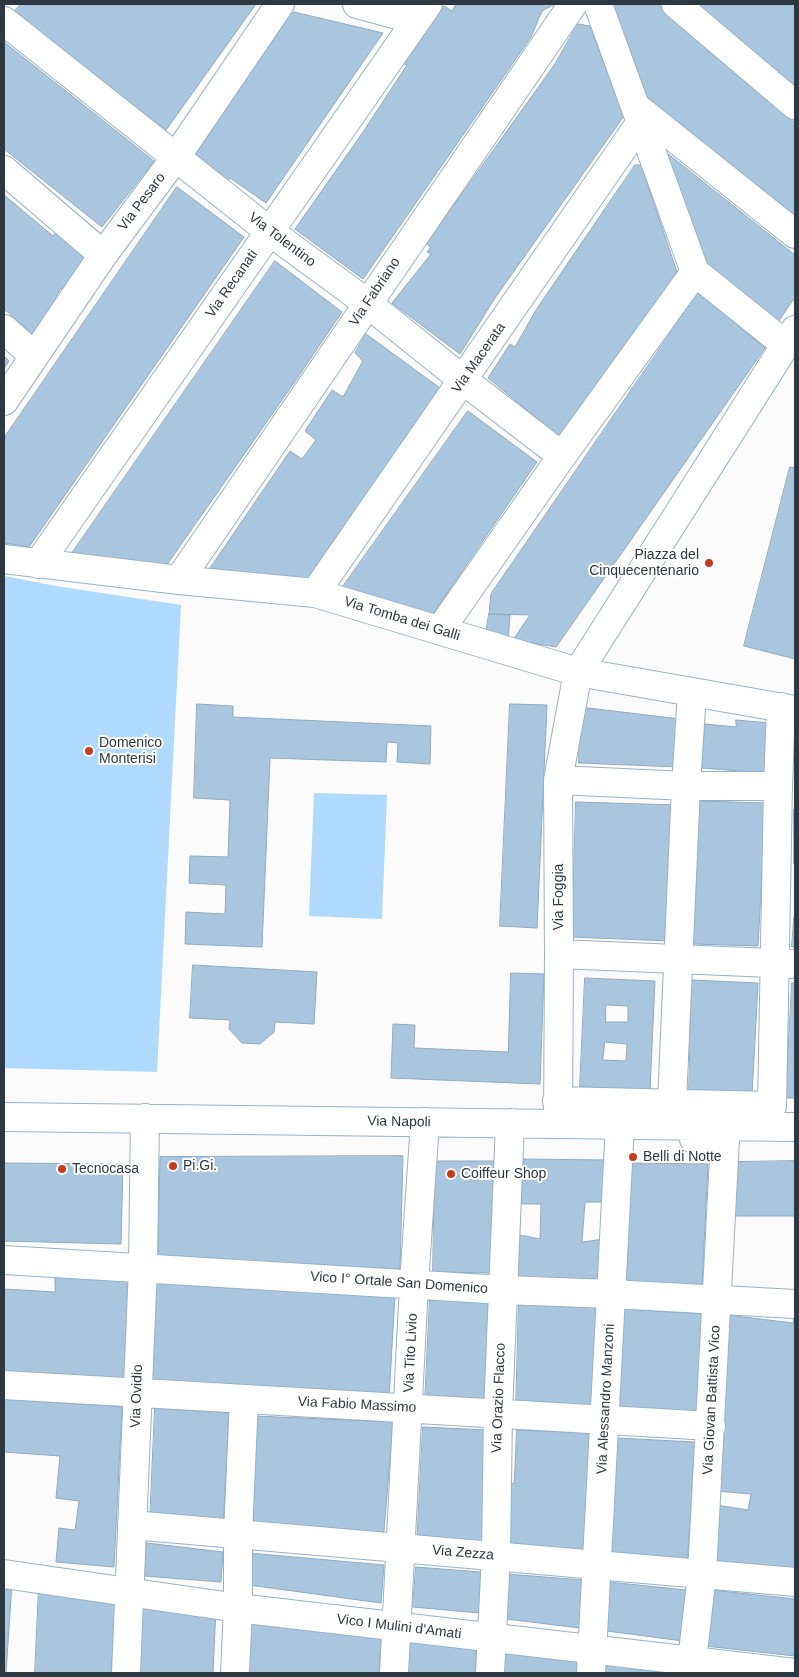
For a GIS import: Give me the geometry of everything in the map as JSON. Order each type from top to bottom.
[{"type":"street","name":"Via Pesaro","points":[[4,401],[103,255],[176,157],[280,4]]},
{"type":"street","points":[[357,4],[422,12]]},
{"type":"street","name":"Via Fabriano","points":[[179,580],[573,4]]},
{"type":"street","points":[[578,672],[791,337],[696,272],[598,4]]},
{"type":"street","points":[[676,4],[795,105]]},
{"type":"street","name":"Via Recanati","points":[[38,564],[422,12]]},
{"type":"street","name":"Via Tolentino","points":[[4,21],[269,231],[368,303],[463,380],[562,456]]},
{"type":"street","points":[[638,115],[795,234]]},
{"type":"street","name":"Via Macerata","points":[[315,593],[463,380],[638,115]]},
{"type":"street","points":[[4,170],[103,255]]},
{"type":"street","points":[[440,630],[562,456],[696,272]]},
{"type":"street","points":[[4,329],[34,356]]},
{"type":"street","name":"Via Tomba dei Galli","points":[[4,559],[179,580],[315,593],[578,672],[788,709]]},
{"type":"street","name":"Via Foggia","points":[[558,1113],[558,780],[578,672]]},
{"type":"street","points":[[672,1103],[692,692]]},
{"type":"street","points":[[559,954],[785,963],[778,786],[788,709]]},
{"type":"street","points":[[558,780],[686,786],[778,786]]},
{"type":"street","name":"Via Napoli","points":[[4,1116],[510,1123],[558,1113],[672,1103],[772,1106],[785,963]]},
{"type":"street","name":"Via Napoli","points":[[558,1113],[620,1131],[725,1139]]},
{"type":"street","name":"Via Ovidio","points":[[126,1673],[143,1267],[145,1118]]},
{"type":"street","name":"Via Tito Livio","points":[[394,1673],[414,1284],[425,1122]]},
{"type":"street","name":"Via Orazio Flacco","points":[[490,1673],[496,1556],[498,1413],[510,1123]]},
{"type":"street","name":"Via Napoli","points":[[620,1131],[795,1127]]},
{"type":"street","name":"Via Alessandro Manzoni","points":[[592,1661],[620,1131]]},
{"type":"street","name":"Via Giovan Battista Vico","points":[[692,1661],[702,1574],[725,1139]]},
{"type":"street","name":"Vico I° Ortale San Domenico","points":[[4,1260],[504,1290],[795,1304]]},
{"type":"street","name":"Via Fabio Massimo","points":[[4,1384],[711,1426]]},
{"type":"street","points":[[235,1673],[238,1608],[238,1534],[244,1398]]},
{"type":"street","name":"Via Zezza","points":[[132,1525],[795,1582]]},
{"type":"street","name":"Vico I Mulini d'Amati","points":[[4,1574],[238,1608],[492,1638],[592,1661],[692,1661],[756,1671],[795,1673]]},
{"type":"shaded area","name":"Domenico Monterisi","points":[[4,576],[181,605],[157,1072],[4,1068]]},
{"type":"shaded area","points":[[314,793],[387,795],[382,919],[309,916]]},
{"type":"building","points":[[21,4],[256,4],[166,130],[10,16]]},
{"type":"building","points":[[456,4],[555,4],[542,11],[531,37],[363,279],[295,229],[407,65],[402,63],[444,6],[452,11]]},
{"type":"building","points":[[602,4],[658,4],[795,123],[795,225],[647,108]]},
{"type":"building","points":[[693,4],[793,4],[795,6],[795,90]]},
{"type":"building","points":[[294,12],[383,33],[266,203],[230,178],[226,183],[192,156]]},
{"type":"building","points":[[578,24],[590,26],[624,116],[495,298],[460,354],[392,303],[431,254],[427,252],[431,247],[426,244],[555,64]]},
{"type":"building","points":[[4,42],[154,161],[102,227],[4,149]]},
{"type":"building","points":[[667,153],[795,255],[795,297],[776,325],[708,271],[662,158]]},
{"type":"building","points":[[635,165],[641,165],[677,272],[560,437],[488,378],[510,344],[515,347],[536,310]]},
{"type":"building","points":[[177,187],[244,237],[29,547],[4,543],[4,438]]},
{"type":"building","points":[[4,195],[53,236],[57,231],[87,259],[65,291],[61,288],[55,298],[58,300],[36,333],[32,333],[4,309]]},
{"type":"building","points":[[275,261],[342,312],[296,380],[166,566],[72,553]]},
{"type":"building","points":[[698,293],[765,348],[556,647],[513,640],[530,615],[489,614],[491,594]]},
{"type":"building","points":[[366,334],[440,388],[301,589],[208,571],[290,451],[302,459],[316,440],[305,431],[332,390],[343,397],[363,361],[355,353]]},
{"type":"building","points":[[4,356],[9,361],[4,369]]},
{"type":"building","points":[[468,411],[537,462],[430,618],[339,592]]},
{"type":"building","points":[[790,467],[795,468],[795,659],[744,646]]},
{"type":"building","points":[[489,614],[510,615],[508,642],[485,640]]},
{"type":"building","points":[[197,704],[233,706],[233,717],[431,726],[430,764],[397,762],[398,743],[387,742],[386,762],[270,758],[262,947],[185,944],[186,912],[225,914],[226,885],[189,883],[190,856],[228,857],[230,800],[194,798]]},
{"type":"building","points":[[510,704],[547,705],[537,928],[500,926]]},
{"type":"building","points":[[580,707],[680,719],[679,767],[579,763]]},
{"type":"building","points":[[736,720],[770,723],[766,773],[701,768],[705,724],[736,727]]},
{"type":"building","points":[[698,801],[766,803],[758,946],[693,944]]},
{"type":"building","points":[[576,802],[677,805],[670,941],[572,937]]},
{"type":"building","points":[[795,809],[795,865],[794,864]]},
{"type":"building","points":[[794,918],[795,947],[792,947]]},
{"type":"building","points":[[193,965],[317,972],[314,1024],[275,1022],[274,1032],[260,1044],[242,1043],[229,1029],[230,1020],[190,1018]]},
{"type":"building","points":[[511,973],[544,974],[540,1084],[391,1078],[393,1024],[415,1025],[414,1048],[508,1052]]},
{"type":"building","points":[[585,978],[655,981],[650,1090],[580,1087]],"holes":[[[606,1005],[628,1006],[628,1022],[606,1022]],[[605,1042],[627,1044],[626,1061],[603,1060]]]},
{"type":"building","points":[[692,980],[758,983],[752,1095],[689,1093]]},
{"type":"building","points":[[792,983],[795,983],[795,1098],[786,1098]]},
{"type":"building","points":[[403,1156],[400,1269],[158,1257],[160,1157]]},
{"type":"building","points":[[523,1159],[607,1160],[605,1202],[585,1202],[582,1242],[605,1239],[602,1284],[517,1280],[520,1235],[540,1239],[541,1204],[522,1204]]},
{"type":"building","points":[[435,1161],[498,1161],[495,1273],[433,1272]]},
{"type":"building","points":[[795,1161],[795,1216],[733,1216],[734,1162]]},
{"type":"building","points":[[4,1163],[123,1164],[121,1244],[4,1241]]},
{"type":"building","points":[[630,1163],[708,1164],[702,1287],[626,1282]]},
{"type":"building","points":[[55,1272],[131,1277],[129,1322],[127,1322],[126,1338],[129,1337],[129,1380],[4,1376],[4,1289],[55,1292]]},
{"type":"building","points":[[155,1278],[395,1294],[389,1399],[151,1385]]},
{"type":"building","points":[[430,1297],[494,1299],[489,1405],[425,1402]]},
{"type":"building","points":[[519,1300],[597,1307],[592,1409],[516,1407]]},
{"type":"building","points":[[624,1309],[704,1314],[697,1419],[618,1414]]},
{"type":"building","points":[[727,1315],[793,1323],[795,1317],[795,1576],[713,1570],[716,1505],[748,1510],[751,1494],[716,1491]]},
{"type":"building","points":[[4,1399],[122,1407],[114,1567],[56,1562],[59,1528],[75,1530],[79,1501],[56,1498],[60,1456],[4,1452]]},
{"type":"building","points":[[155,1408],[229,1413],[223,1529],[150,1521]]},
{"type":"building","points":[[255,1416],[393,1422],[383,1542],[250,1530]]},
{"type":"building","points":[[423,1427],[488,1430],[482,1549],[417,1546]]},
{"type":"building","points":[[517,1430],[593,1433],[585,1557],[507,1552],[511,1484],[514,1483]]},
{"type":"building","points":[[617,1438],[695,1442],[687,1568],[608,1562]]},
{"type":"building","points":[[147,1543],[223,1552],[221,1582],[144,1576]]},
{"type":"building","points":[[249,1553],[384,1565],[381,1603],[249,1585]]},
{"type":"building","points":[[416,1567],[481,1572],[479,1613],[413,1607]]},
{"type":"building","points":[[507,1574],[583,1580],[580,1628],[506,1619]]},
{"type":"building","points":[[4,1582],[12,1583],[6,1673],[4,1673]]},
{"type":"building","points":[[609,1582],[686,1590],[683,1641],[607,1631]]},
{"type":"building","points":[[39,1587],[118,1596],[111,1673],[35,1673]]},
{"type":"building","points":[[711,1590],[795,1599],[795,1656],[705,1646]]},
{"type":"building","points":[[141,1601],[216,1608],[213,1673],[137,1673]]},
{"type":"building","points":[[249,1610],[382,1626],[379,1673],[246,1673]]},
{"type":"building","points":[[409,1634],[477,1638],[475,1673],[408,1673]]},
{"type":"building","points":[[504,1641],[579,1653],[578,1673],[503,1673]]},
{"type":"building","points":[[604,1654],[742,1673],[603,1673]]},
{"type":"place","name":"Piazza del Cinquecentenario","points":[[709,563]]},
{"type":"place","name":"Domenico Monterisi","points":[[89,751]]},
{"type":"place","name":"Belli di Notte","points":[[633,1157]]},
{"type":"place","name":"Pi.Gi.","points":[[173,1166]]},
{"type":"place","name":"Tecnocasa","points":[[62,1169]]},
{"type":"place","name":"Coiffeur Shop","points":[[451,1174]]}]
